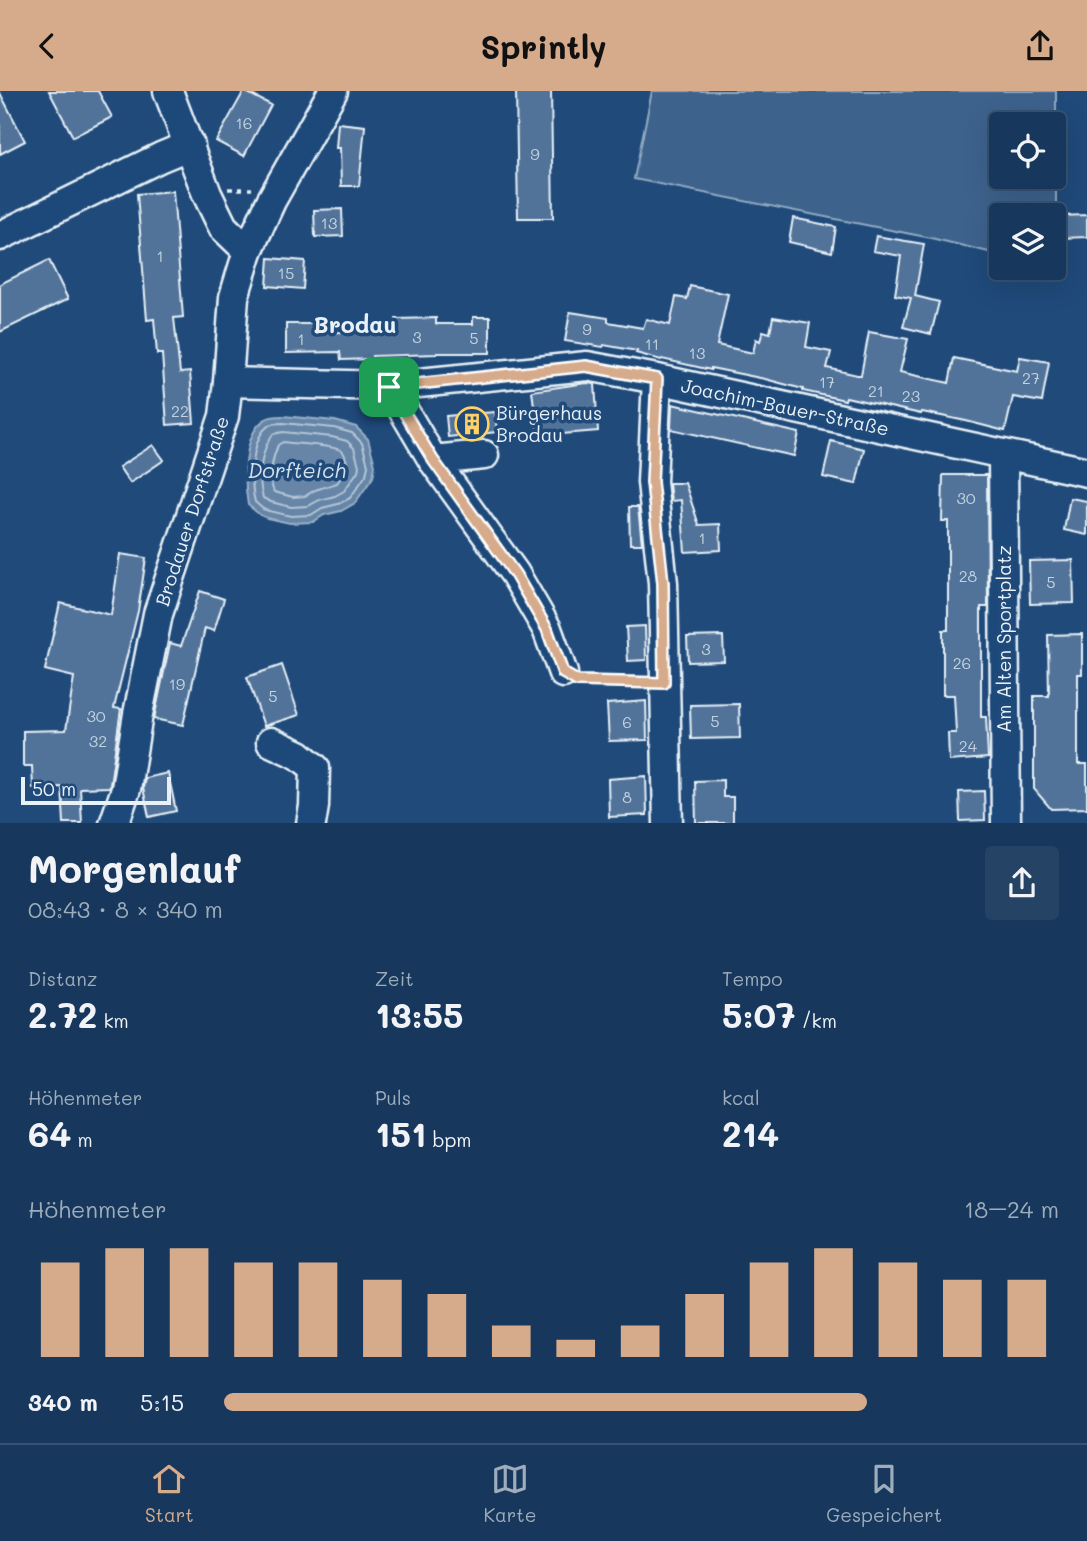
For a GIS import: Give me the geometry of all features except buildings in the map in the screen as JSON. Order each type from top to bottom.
[{"type":"street","points":[[168,91],[223,227],[247,251]]},
{"type":"street","name":"Brodauer Dorfstraße","points":[[114,823],[126,789],[158,614],[224,416],[234,297],[247,251],[333,91]]},
{"type":"street","points":[[0,236],[190,145]]},
{"type":"street","name":"Joachim-Bauer-Straße","points":[[228,382],[389,387],[586,366],[1087,472]]},
{"type":"street","points":[[657,379],[652,482],[663,583],[668,823]]},
{"type":"street","points":[[389,387],[433,460],[515,574],[547,629],[563,673]]},
{"type":"street","name":"Am Alten Sportplatz","points":[[1003,454],[1006,823]]},
{"type":"street","points":[[433,460],[484,455]]},
{"type":"street","points":[[271,742],[299,755],[314,768],[311,823]]},
{"type":"path","points":[[206,189],[279,189]]},
{"type":"path","points":[[563,673],[577,681],[664,683]]},
{"type":"shaded area","points":[[652,91],[1056,91],[1056,112],[989,112],[989,189],[1056,189],[1056,203],[989,203],[989,252],[931,238],[634,179]]},
{"type":"water","name":"Dorfteich","points":[[283,416],[335,421],[356,427],[368,439],[375,465],[373,477],[355,503],[313,522],[290,523],[260,515],[248,505],[246,459],[252,435],[266,419]]},
{"type":"place","name":"Bürgerhaus Brodau","points":[[472,424]]},
{"type":"district","name":"Brodau","points":[[355,325]]},
{"type":"route","points":[[586,366],[657,379],[652,482],[663,583],[664,683],[577,681],[563,673],[547,629],[515,574],[433,460],[389,387],[586,366]]}]
